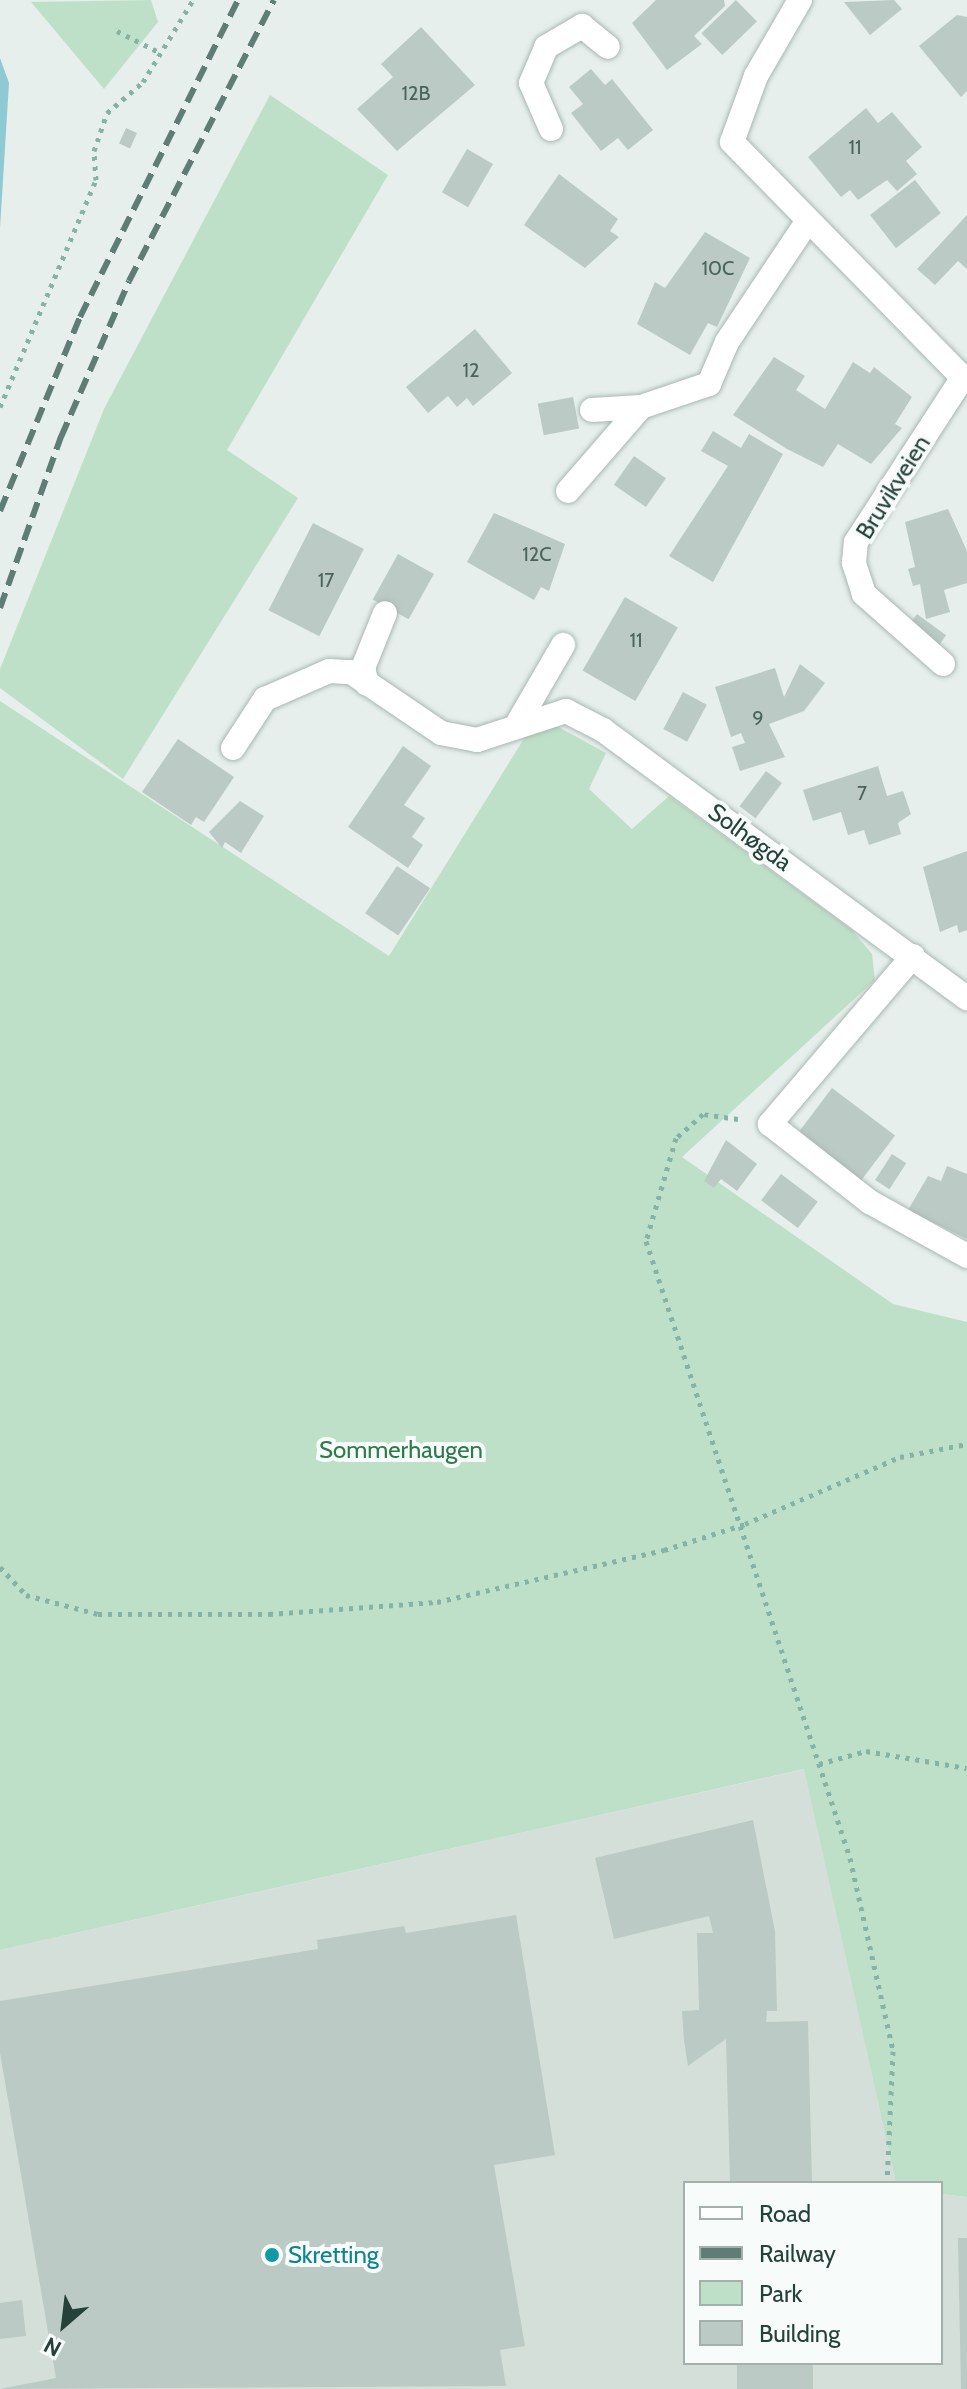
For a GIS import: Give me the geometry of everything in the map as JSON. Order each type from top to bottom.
[{"type":"street","name":"Bruvikveien","points":[[800,0],[756,76],[732,142],[965,380],[856,542],[854,563],[864,594],[943,664]]},
{"type":"street","points":[[551,129],[531,83],[546,47],[582,26],[608,47]]},
{"type":"street","points":[[592,410],[641,407],[709,384],[727,342],[807,222]]},
{"type":"street","points":[[568,491],[641,407]]},
{"type":"street","points":[[367,684],[363,668],[385,613]]},
{"type":"street","points":[[519,721],[563,645]]},
{"type":"street","name":"Solhøgda","points":[[233,748],[253,710],[296,683],[340,671],[367,684],[441,733],[477,740],[519,721],[566,711],[603,730],[967,998]]},
{"type":"street","points":[[913,956],[770,1124],[870,1202],[967,1256]]},
{"type":"path","points":[[0,407],[96,180],[94,151],[107,113],[143,82],[193,0]]},
{"type":"path","points":[[117,31],[161,53]]},
{"type":"path","points":[[770,1124],[703,1114],[676,1138],[646,1241],[745,1524],[850,1858],[893,2051],[887,2181]]},
{"type":"path","points":[[0,1567],[26,1595],[98,1614],[353,1611],[496,1592],[745,1524],[900,1457],[967,1444]]},
{"type":"path","points":[[819,1764],[866,1751],[967,1768]]},
{"type":"shaded area","points":[[805,1769],[896,2181],[683,2181],[683,2365],[943,2365],[943,2194],[967,2197],[967,2389],[0,2389],[0,1950]]},
{"type":"green space","points":[[151,0],[158,22],[104,89],[31,2]]},
{"type":"green space","points":[[270,95],[388,175],[227,450],[298,498],[123,779],[0,688],[0,669],[104,409]]},
{"type":"green space","name":"Sommerhaugen","points":[[0,701],[389,956],[525,737],[553,724],[606,753],[589,789],[632,829],[669,796],[852,930],[872,954],[875,980],[682,1157],[893,1304],[967,1322],[967,2197],[943,2194],[943,2181],[896,2181],[804,1769],[0,1950]]},
{"type":"water","points":[[0,58],[9,83],[0,228]]},
{"type":"building","points":[[656,0],[724,0],[725,6],[694,36],[702,44],[667,70],[632,23]]},
{"type":"building","points":[[736,0],[757,22],[722,55],[701,33]]},
{"type":"building","points":[[894,0],[902,9],[870,35],[844,2]]},
{"type":"building","points":[[957,15],[967,17],[967,91],[961,97],[919,46]]},
{"type":"building","points":[[421,27],[475,85],[397,151],[357,109],[393,77],[381,64]]},
{"type":"building","points":[[591,69],[605,85],[612,79],[653,130],[628,150],[618,138],[601,151],[571,113],[583,104],[569,87]]},
{"type":"building","points":[[866,108],[878,123],[892,112],[922,147],[906,161],[917,174],[897,191],[887,180],[858,200],[850,190],[841,197],[808,157]]},
{"type":"building","points":[[126,128],[137,133],[130,148],[119,144]]},
{"type":"building","points":[[467,149],[493,164],[468,207],[442,192]]},
{"type":"building","points":[[559,174],[618,219],[610,231],[619,237],[585,268],[524,225]]},
{"type":"building","points":[[915,180],[941,213],[896,248],[870,215]]},
{"type":"building","points":[[967,215],[967,269],[958,261],[935,285],[917,269]]},
{"type":"building","points":[[705,232],[750,258],[717,327],[708,323],[690,355],[637,324],[655,282],[665,288]]},
{"type":"building","points":[[475,329],[512,373],[473,406],[467,398],[457,407],[448,396],[428,413],[406,387]]},
{"type":"building","points":[[774,357],[805,376],[796,390],[825,409],[853,362],[870,373],[874,367],[912,397],[895,424],[902,428],[871,464],[838,444],[823,467],[787,449],[733,415]]},
{"type":"building","points":[[573,397],[579,428],[544,435],[538,404]]},
{"type":"building","points":[[713,431],[741,448],[749,434],[783,454],[713,582],[669,556],[728,466],[701,451]]},
{"type":"building","points":[[634,456],[666,478],[646,507],[614,485]]},
{"type":"building","points":[[948,509],[967,551],[967,583],[944,590],[950,612],[926,619],[920,584],[913,586],[908,569],[915,567],[905,522]]},
{"type":"building","points":[[494,513],[565,544],[549,591],[541,587],[534,600],[467,562]]},
{"type":"building","points":[[313,523],[364,549],[319,636],[269,610]]},
{"type":"building","points":[[398,554],[434,574],[409,619],[373,599]]},
{"type":"building","points":[[625,597],[678,628],[635,701],[582,671]]},
{"type":"building","points":[[917,614],[946,635],[936,650],[906,629]]},
{"type":"building","points":[[800,664],[825,683],[804,711],[769,724],[785,757],[740,771],[732,747],[745,743],[741,733],[731,737],[715,687],[775,668],[784,697]]},
{"type":"building","points":[[683,692],[707,705],[687,742],[663,729]]},
{"type":"building","points":[[178,739],[234,777],[204,822],[196,817],[191,825],[142,792]]},
{"type":"building","points":[[403,746],[431,766],[404,805],[425,818],[412,837],[423,845],[408,868],[348,827]]},
{"type":"building","points":[[878,766],[887,796],[903,791],[911,814],[898,823],[901,834],[869,845],[864,830],[848,835],[841,812],[813,821],[803,790]]},
{"type":"building","points":[[766,771],[782,783],[755,818],[740,806]]},
{"type":"building","points":[[240,801],[264,816],[241,853],[225,842],[222,848],[209,832]]},
{"type":"building","points":[[967,851],[967,930],[959,933],[957,925],[940,932],[923,867]]},
{"type":"building","points":[[397,866],[430,888],[398,936],[365,913]]},
{"type":"building","points":[[832,1088],[895,1136],[860,1182],[797,1134]]},
{"type":"building","points":[[726,1140],[757,1164],[737,1191],[721,1179],[714,1188],[704,1181]]},
{"type":"building","points":[[892,1154],[906,1163],[889,1189],[875,1180]]},
{"type":"building","points":[[947,1166],[967,1174],[967,1239],[908,1210],[928,1176],[941,1181]]},
{"type":"building","points":[[781,1174],[818,1202],[798,1228],[761,1200]]},
{"type":"building","points":[[753,1820],[775,1931],[777,2011],[767,2011],[766,2022],[808,2021],[812,2181],[730,2181],[726,2039],[688,2066],[684,2040],[682,2011],[699,2010],[697,1933],[713,1933],[709,1916],[614,1939],[595,1858]]},
{"type":"building","name":"Skretting","points":[[516,1915],[555,2155],[494,2165],[525,2346],[500,2350],[506,2386],[0,2389],[56,2378],[0,2053],[0,2001],[318,1949],[317,1940],[404,1926],[406,1933]]},
{"type":"building","points":[[958,2238],[967,2238],[967,2389],[961,2389]]},
{"type":"building","points":[[22,2300],[26,2336],[0,2339],[0,2303]]},
{"type":"building","points":[[737,2365],[813,2365],[813,2389],[737,2389]]},
{"type":"railway","points":[[0,511],[80,317],[238,0]]},
{"type":"railway","points":[[0,608],[61,437],[129,281],[274,0]]},
{"type":"place","name":"Skretting","points":[[272,2255]]}]
